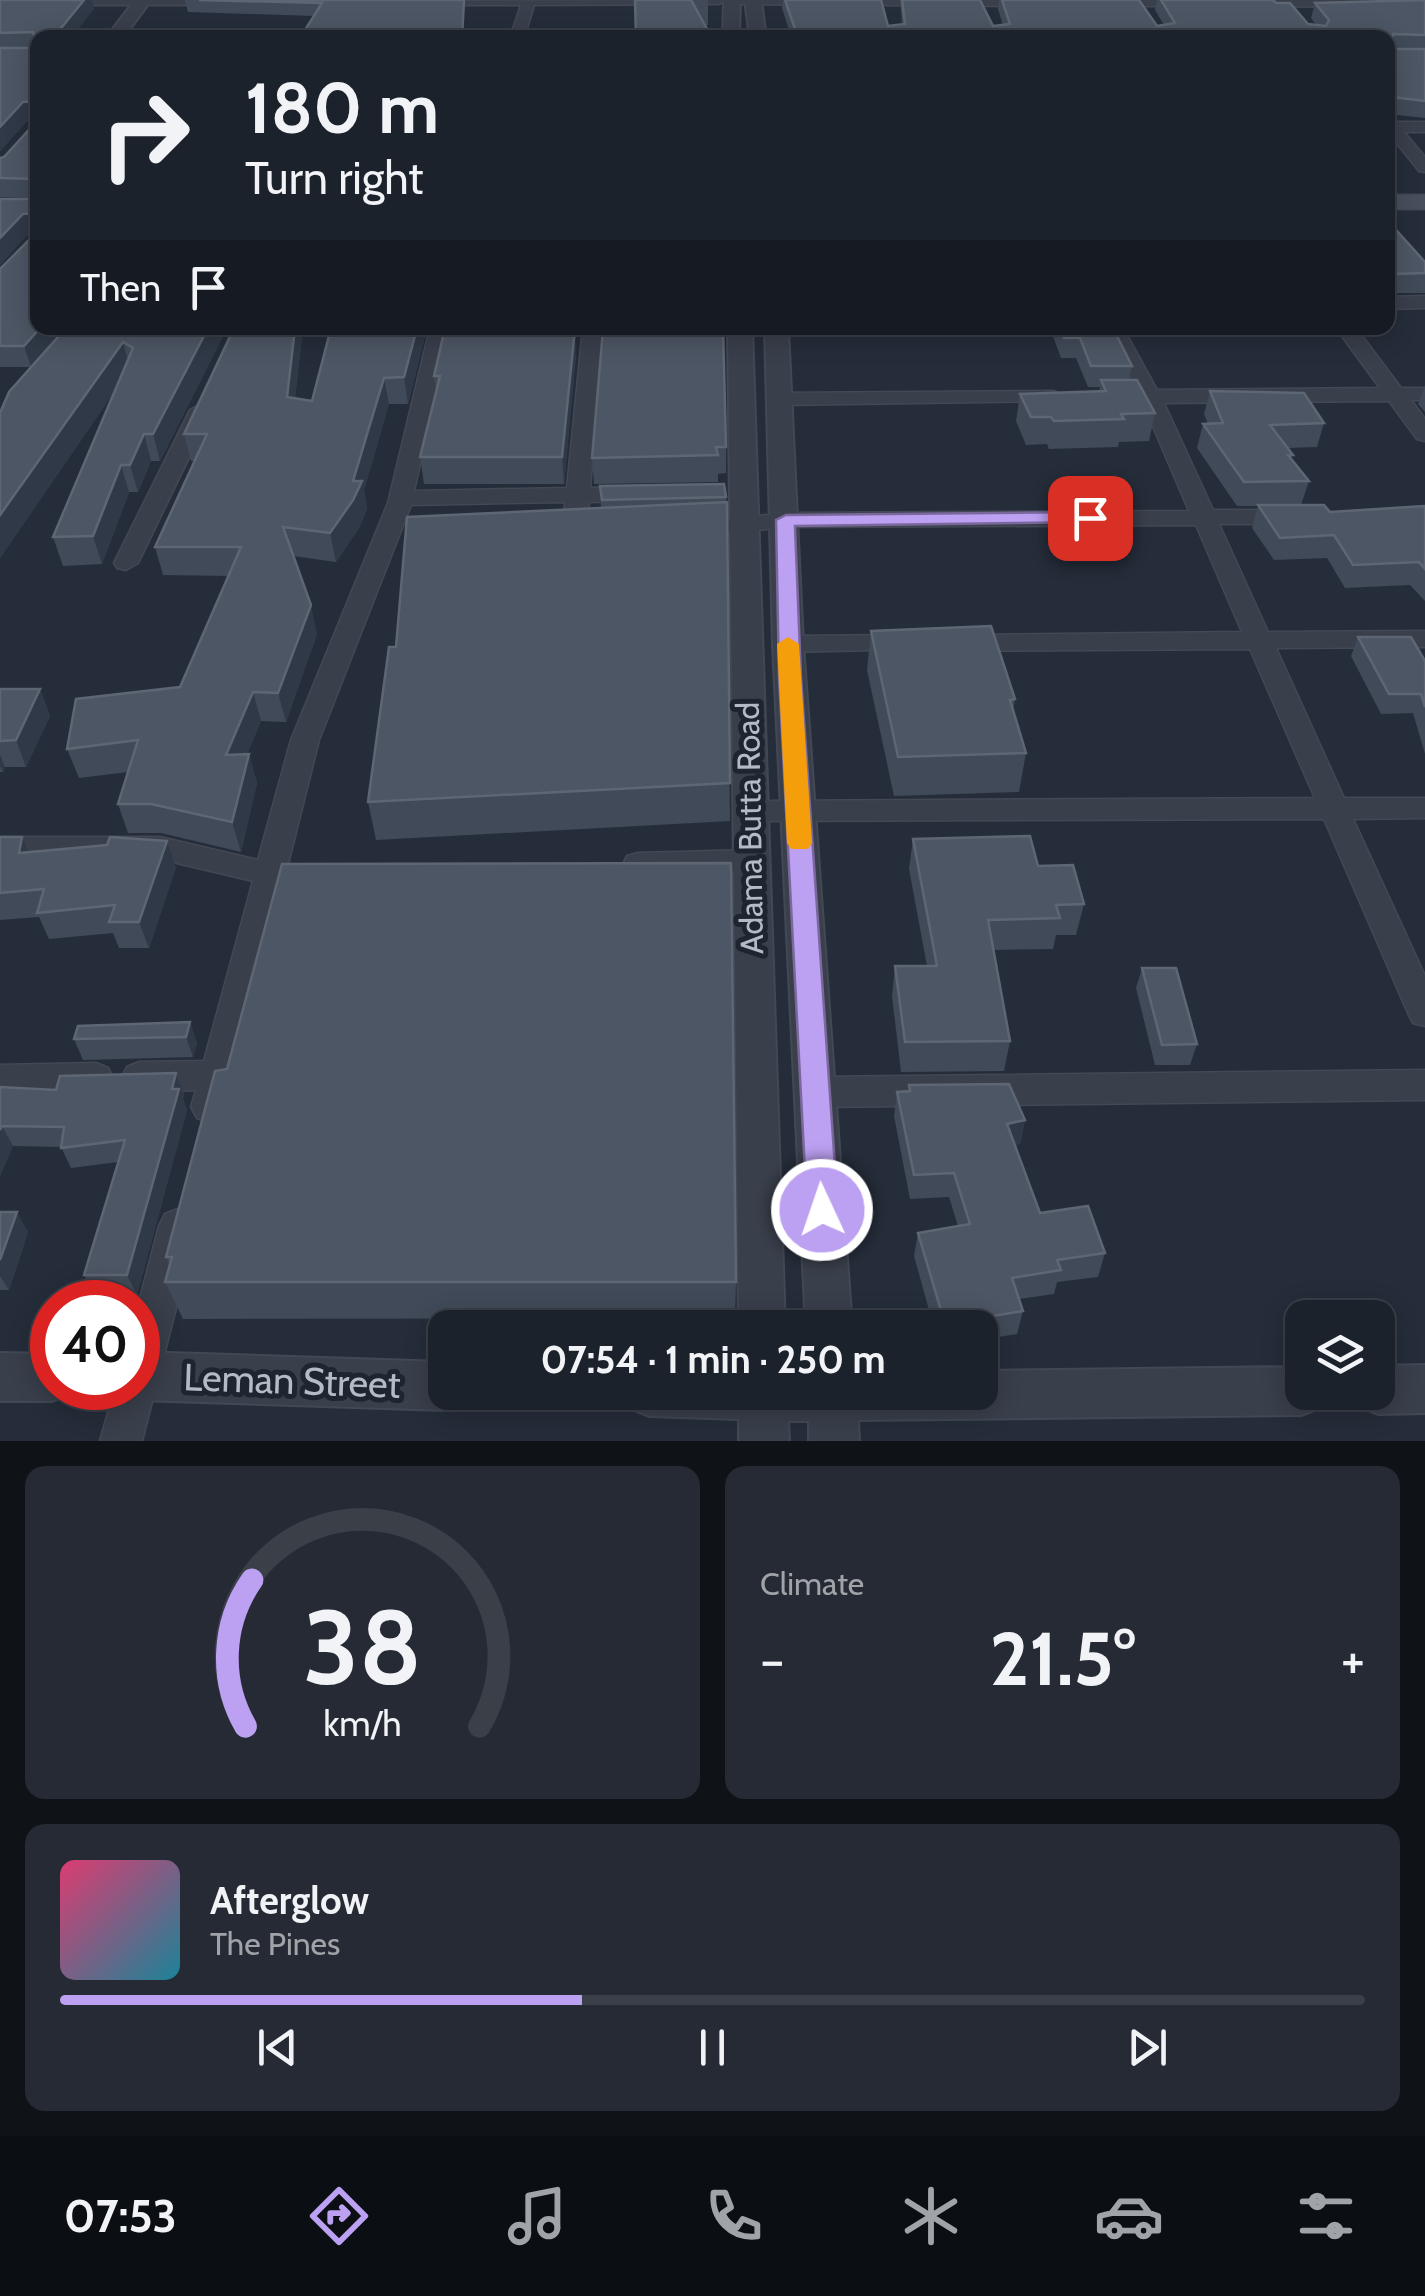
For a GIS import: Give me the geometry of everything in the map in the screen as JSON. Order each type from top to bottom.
[{"type":"main road","points":[[1395,190],[1425,190]]},
{"type":"main road","points":[[1395,202],[1425,202]]},
{"type":"street","points":[[404,2],[720,0]]},
{"type":"street","points":[[733,30],[736,0],[1042,2]]},
{"type":"street","points":[[753,0],[757,30]]},
{"type":"street","points":[[0,1],[236,2]]},
{"type":"street","points":[[120,30],[143,1]]},
{"type":"street","points":[[519,30],[528,1]]},
{"type":"street","points":[[888,1],[891,20]]},
{"type":"street","points":[[984,1],[991,20]]},
{"type":"street","points":[[1081,2],[1212,2]]},
{"type":"street","points":[[1230,2],[1288,6],[1425,2]]},
{"type":"street","points":[[1395,126],[1425,128]]},
{"type":"street","points":[[1395,133],[1425,167]]},
{"type":"street","points":[[1395,302],[1425,302]]},
{"type":"street","points":[[203,1132],[306,740],[397,534],[438,335]]},
{"type":"street","points":[[575,530],[593,335]]},
{"type":"street","name":"Adama Butta Road","points":[[740,335],[737,503],[752,861],[762,1310]]},
{"type":"street","name":"Adama Butta Road","points":[[776,335],[788,644],[828,1310]]},
{"type":"street","points":[[1117,335],[1150,396],[1425,1013]]},
{"type":"street","points":[[1351,335],[1425,434]]},
{"type":"street","points":[[1111,397],[1425,394]]},
{"type":"street","points":[[126,562],[208,395]]},
{"type":"street","points":[[778,399],[1072,397]]},
{"type":"street","points":[[402,498],[651,494]]},
{"type":"street","points":[[706,528],[737,503],[786,520],[1314,516]]},
{"type":"street","points":[[788,644],[1425,638]]},
{"type":"street","points":[[750,811],[1425,808]]},
{"type":"street","points":[[0,848],[160,848],[270,874],[308,873]]},
{"type":"street","points":[[616,865],[752,861]]},
{"type":"street","points":[[0,1080],[218,1075]]},
{"type":"street","points":[[816,1092],[1425,1085]]},
{"type":"street","points":[[160,1294],[188,1188]]},
{"type":"street","points":[[0,1377],[30,1377]]},
{"type":"street","name":"Leman Street","points":[[160,1378],[428,1386]]},
{"type":"street","points":[[1395,1390],[1425,1389]]},
{"type":"street","points":[[998,1403],[1285,1392]]},
{"type":"street","points":[[121,1441],[129,1410]]},
{"type":"building","points":[[0,0],[84,0],[60,30],[0,33]]},
{"type":"building","points":[[199,0],[464,0],[462,30],[305,30],[322,3]]},
{"type":"building","points":[[635,0],[691,0],[708,30],[636,30]]},
{"type":"building","points":[[785,0],[881,0],[888,26],[905,24],[902,0],[980,0],[993,26],[1010,24],[1002,0],[1139,0],[1157,26],[1175,23],[1161,0],[1273,0],[1290,3],[1308,24],[1326,26],[1329,20],[1315,3],[1425,0],[1425,35],[1395,34],[1395,30],[795,30]]},
{"type":"building","points":[[0,48],[30,48],[30,101],[23,102],[0,127]]},
{"type":"building","points":[[1395,49],[1425,49],[1425,101],[1395,97]]},
{"type":"building","points":[[30,128],[30,179],[0,178],[0,158]]},
{"type":"building","points":[[0,199],[30,199],[30,213],[23,214],[0,238]]},
{"type":"building","points":[[1395,229],[1425,262],[1425,273],[1395,274]]},
{"type":"building","points":[[30,239],[30,335],[34,335],[24,346],[0,346],[0,269]]},
{"type":"building","points":[[60,335],[204,335],[153,434],[144,434],[130,465],[121,465],[93,536],[53,537],[133,348],[123,342],[0,515],[0,413],[9,392]]},
{"type":"building","points":[[231,335],[294,335],[287,397],[312,401],[329,335],[415,335],[404,377],[384,378],[353,481],[362,481],[353,500],[330,533],[283,527],[311,605],[278,693],[253,692],[226,755],[249,754],[232,822],[151,804],[118,804],[138,740],[67,749],[76,699],[180,687],[241,547],[155,547],[207,434],[184,434]]},
{"type":"building","points":[[443,335],[574,335],[562,457],[420,457],[440,376],[434,376]]},
{"type":"building","points":[[603,335],[723,335],[726,447],[716,447],[718,455],[592,458]]},
{"type":"building","points":[[1063,335],[1116,335],[1132,366],[1091,366],[1080,338]]},
{"type":"building","points":[[1101,380],[1137,380],[1155,413],[1121,414],[1124,419],[1054,421],[1051,417],[1031,417],[1020,394],[1106,391]]},
{"type":"building","points":[[1210,391],[1304,393],[1324,423],[1270,425],[1309,481],[1244,482],[1203,424],[1223,423]]},
{"type":"building","points":[[724,484],[726,497],[602,500],[600,486]]},
{"type":"building","points":[[727,502],[730,783],[368,802],[389,647],[396,647],[407,517]]},
{"type":"building","points":[[1258,505],[1324,505],[1330,512],[1425,506],[1425,569],[1419,562],[1353,565],[1334,535],[1280,538]]},
{"type":"building","points":[[991,626],[1015,699],[1010,700],[1026,753],[898,757],[871,631]]},
{"type":"building","points":[[1358,637],[1411,637],[1425,661],[1425,707],[1421,694],[1389,694]]},
{"type":"building","points":[[0,689],[40,689],[16,740],[0,741]]},
{"type":"building","points":[[1030,836],[1038,866],[1073,865],[1084,904],[1056,905],[1060,918],[988,920],[1010,1041],[905,1042],[895,966],[937,966],[913,839]]},
{"type":"building","points":[[0,837],[22,837],[19,853],[107,845],[110,837],[167,841],[139,922],[109,922],[115,905],[37,913],[44,889],[0,893]]},
{"type":"building","points":[[731,863],[736,1282],[165,1282],[172,1257],[166,1257],[215,1071],[227,1069],[282,864]]},
{"type":"building","points":[[1142,968],[1176,968],[1197,1044],[1162,1045]]},
{"type":"building","points":[[190,1022],[186,1037],[74,1039],[78,1026]]},
{"type":"building","points":[[176,1073],[172,1089],[179,1089],[127,1275],[84,1275],[125,1140],[61,1148],[64,1127],[2,1126],[0,1130],[0,1087],[56,1090],[60,1076]]},
{"type":"building","points":[[1009,1084],[1025,1120],[1007,1124],[1040,1213],[1088,1206],[1105,1253],[1057,1260],[1061,1270],[1012,1278],[1023,1311],[998,1315],[998,1310],[941,1310],[918,1233],[970,1224],[954,1173],[914,1175],[897,1092],[910,1091],[909,1085]]},
{"type":"building","points":[[0,1212],[17,1212],[0,1260]]},
{"type":"slow traffic","points":[[788,644],[799,843]]},
{"type":"route","points":[[822,1210],[788,644],[786,520],[1090,518]]}]
